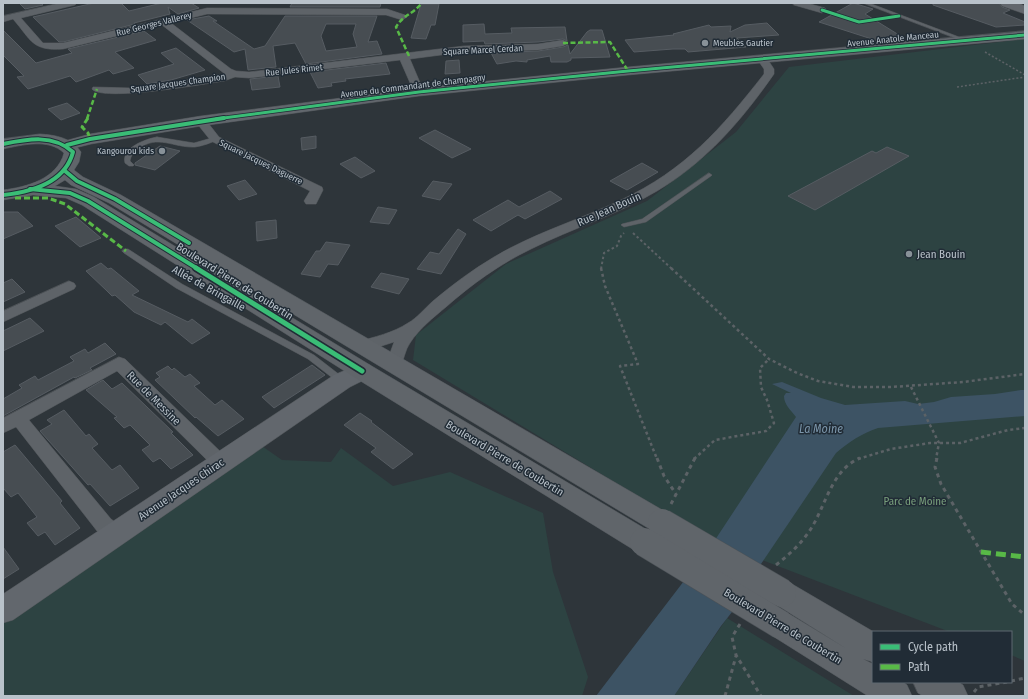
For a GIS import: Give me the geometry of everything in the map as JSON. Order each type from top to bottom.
[{"type":"main road","points":[[1006,3],[1025,10]]},
{"type":"main road","name":"Avenue Anatole Manceau","points":[[762,60],[1025,35]]},
{"type":"main road","name":"Avenue du Commandant de Champagny","points":[[67,145],[90,139],[201,121],[419,92],[606,73],[762,60]]},
{"type":"main road","points":[[3,133],[20,140]]},
{"type":"main road","points":[[3,144],[20,140],[48,139],[59,141],[67,145],[73,152],[72,161],[65,171],[44,184],[30,189],[3,195]]},
{"type":"main road","name":"Boulevard Pierre de Coubertin","points":[[65,171],[77,181],[115,199],[356,366],[394,364],[653,532],[781,625],[872,681]]},
{"type":"main road","name":"Boulevard Pierre de Coubertin","points":[[30,189],[70,193],[88,201],[356,366],[653,532],[778,579],[872,647]]},
{"type":"main road","name":"Avenue Jacques Chirac","points":[[3,610],[220,462],[356,366]]},
{"type":"main road","name":"Boulevard Pierre de Coubertin","points":[[875,683],[896,696]]},
{"type":"main road","points":[[932,683],[963,694]]},
{"type":"street","points":[[3,19],[72,3]]},
{"type":"street","points":[[797,3],[822,10]]},
{"type":"street","name":"Rue Georges Vallerey","points":[[15,16],[40,45],[49,47],[63,46],[207,11],[273,7],[387,12],[402,17]]},
{"type":"street","points":[[163,21],[227,71],[234,74]]},
{"type":"street","name":"Square Marcel Cerdan","points":[[404,57],[464,49],[538,47],[563,43]]},
{"type":"street","points":[[404,57],[419,92]]},
{"type":"street","name":"Rue Jules Rimet","points":[[234,74],[249,75],[404,57]]},
{"type":"street","name":"Rue Jean Bouin","points":[[394,364],[402,342],[414,327],[441,303],[480,273],[512,252],[550,234],[608,211],[644,193],[680,171],[708,148],[769,74],[769,69],[762,60]]},
{"type":"street","name":"Square Jacques Champion","points":[[97,90],[131,91],[224,78],[234,74]]},
{"type":"street","name":"Square Jacques Daguerre","points":[[201,121],[215,139],[317,190],[311,201]]},
{"type":"street","points":[[3,318],[69,286]]},
{"type":"street","name":"Rue Jean Bouin","points":[[356,366],[393,337],[414,327]]},
{"type":"street","name":"Rue de Messine","points":[[3,426],[119,364],[220,462]]},
{"type":"street","points":[[18,418],[104,525],[115,533]]},
{"type":"lane","points":[[865,3],[965,40]]},
{"type":"lane","points":[[131,165],[127,162],[127,158],[132,150],[149,140],[164,139],[194,145],[215,139]]},
{"type":"lane","points":[[624,225],[644,221],[709,175]]},
{"type":"lane","name":"Allée de Bringaille","points":[[126,251],[179,286],[310,357],[356,366]]},
{"type":"path","points":[[965,40],[1025,76]]},
{"type":"path","points":[[957,87],[1025,76]]},
{"type":"path","points":[[676,494],[664,476],[620,366],[638,364],[605,286],[601,268],[604,253],[617,246],[621,236],[629,229],[769,359],[809,378],[843,387],[862,388],[911,387],[987,381],[1025,374]]},
{"type":"path","points":[[653,532],[676,494],[692,461],[701,451],[715,440],[766,431],[774,423],[768,400],[761,387],[760,368],[769,359]]},
{"type":"path","points":[[911,387],[935,432],[939,443],[934,466],[941,484],[1012,604],[1025,615]]},
{"type":"path","points":[[778,579],[787,557],[796,548],[814,523],[822,504],[835,482],[849,464],[868,455],[908,446],[959,443],[1010,428],[1025,428]]},
{"type":"path","points":[[740,624],[732,637],[736,655],[762,696]]},
{"type":"path","points":[[725,696],[736,655]]},
{"type":"path","points":[[1012,681],[1025,678]]},
{"type":"path","points":[[963,694],[978,687],[1000,683]]},
{"type":"green space","name":"Parc de Moine","points":[[1025,39],[1025,661],[1012,655],[1012,631],[947,631],[710,540],[413,360],[416,335],[506,264],[647,201],[736,132],[789,67]]},
{"type":"green space","points":[[259,444],[282,460],[331,462],[341,448],[393,486],[450,472],[543,513],[553,572],[588,677],[582,696],[3,696],[3,623]]},
{"type":"green space","points":[[727,618],[854,696],[674,696]]},
{"type":"water","name":"La Moine","points":[[782,382],[821,398],[845,405],[905,401],[918,404],[934,402],[951,397],[1025,390],[1025,416],[878,428],[851,441],[836,453],[759,567],[732,612],[674,696],[596,696],[713,543],[796,417],[786,405],[784,399],[786,393],[791,393],[772,384]]},
{"type":"building","points":[[19,3],[41,3],[43,5],[25,9]]},
{"type":"building","points":[[94,3],[121,3],[129,11],[162,3],[191,3],[199,8],[178,14],[168,7],[170,14],[63,42],[59,42],[33,17]]},
{"type":"building","points":[[292,3],[381,3],[380,7],[290,7]]},
{"type":"building","points":[[853,3],[873,9],[865,14],[899,35],[894,36],[897,38],[878,41],[819,22]]},
{"type":"building","points":[[933,3],[999,3],[1002,7],[1010,10],[1003,13],[1025,22],[1025,25],[996,27],[933,5]]},
{"type":"building","points":[[421,4],[439,4],[435,25],[431,25],[426,39],[411,38]]},
{"type":"building","points":[[209,16],[217,21],[213,21],[254,49],[265,46],[285,16],[377,16],[368,42],[377,41],[382,54],[306,64],[295,43],[273,46],[276,67],[248,70],[245,49],[234,52],[187,20]],"holes":[[[326,24],[356,24],[353,34],[357,47],[326,51],[321,36]]]},
{"type":"building","points":[[767,23],[779,35],[737,38],[746,47],[688,52],[685,49],[673,49],[634,52],[625,40],[674,35],[673,34],[709,25],[711,27],[731,26],[730,32],[745,25]]},
{"type":"building","points":[[484,24],[485,34],[512,33],[511,28],[565,27],[567,41],[563,39],[538,42],[485,44],[484,41],[463,42],[463,25]]},
{"type":"building","points":[[3,30],[36,63],[72,53],[68,49],[144,31],[156,40],[115,52],[134,68],[113,74],[109,70],[76,82],[70,76],[28,89],[17,77],[24,76],[3,55]]},
{"type":"building","points":[[590,30],[602,30],[610,57],[571,58],[571,60],[567,62],[551,62],[550,56],[527,60],[527,62],[516,61],[497,64],[491,53],[538,51],[568,45],[570,54]]},
{"type":"building","points":[[176,48],[205,70],[171,80],[147,84],[138,75],[174,64],[161,53]]},
{"type":"building","points":[[459,60],[460,73],[445,74],[446,61]]},
{"type":"building","points":[[386,63],[390,74],[345,79],[346,81],[331,83],[332,86],[318,88],[310,72]]},
{"type":"building","points":[[278,76],[280,87],[252,90],[250,79]]},
{"type":"building","points":[[67,103],[80,113],[61,120],[48,109]]},
{"type":"building","points":[[435,130],[471,149],[452,158],[419,138]]},
{"type":"building","points":[[316,136],[316,148],[302,150],[301,138]]},
{"type":"building","points":[[160,146],[180,151],[155,170],[135,165],[135,163]]},
{"type":"building","points":[[887,147],[909,156],[815,210],[788,196],[872,151],[876,153]]},
{"type":"building","points":[[355,157],[375,171],[361,178],[340,164]]},
{"type":"building","points":[[642,163],[658,172],[627,190],[610,181]]},
{"type":"building","points":[[245,180],[257,194],[239,200],[227,186]]},
{"type":"building","points":[[433,181],[452,184],[440,200],[422,196]]},
{"type":"building","points":[[550,191],[562,199],[525,219],[518,215],[491,231],[473,220],[508,200],[519,207]]},
{"type":"building","points":[[378,207],[397,210],[389,224],[370,222]]},
{"type":"building","points":[[3,212],[18,212],[33,226],[3,239]]},
{"type":"building","points":[[76,217],[101,238],[80,247],[55,226]]},
{"type":"building","points":[[276,220],[277,238],[257,241],[256,222]]},
{"type":"building","points":[[458,229],[466,234],[441,274],[417,269],[430,252],[439,254]]},
{"type":"building","points":[[326,242],[350,245],[338,265],[328,264],[320,277],[301,274],[316,251],[320,251]]},
{"type":"building","points":[[101,263],[108,269],[111,268],[139,291],[132,295],[188,322],[192,319],[210,333],[192,344],[165,322],[161,325],[134,312],[115,295],[112,296],[86,271]]},
{"type":"building","points":[[381,273],[409,279],[399,294],[371,287]]},
{"type":"building","points":[[12,279],[25,292],[3,302],[3,283]]},
{"type":"building","points":[[30,318],[44,331],[3,351],[3,331]]},
{"type":"building","points":[[105,343],[116,354],[90,368],[92,370],[75,378],[74,377],[3,416],[3,399],[22,388],[19,385],[35,376],[38,380],[74,361],[70,357],[85,349],[88,353]]},
{"type":"building","points":[[312,365],[325,375],[274,408],[262,397]]},
{"type":"building","points":[[168,366],[172,370],[174,368],[185,377],[190,374],[200,383],[194,386],[215,405],[222,400],[244,419],[218,436],[196,417],[195,418],[155,380],[160,377],[156,373]]},
{"type":"building","points":[[103,380],[112,389],[122,383],[173,432],[171,433],[193,455],[171,469],[160,458],[153,462],[142,450],[150,445],[130,425],[124,428],[114,418],[117,417],[86,390]]},
{"type":"building","points":[[64,410],[86,436],[89,434],[98,444],[92,448],[112,470],[120,465],[139,488],[110,506],[90,484],[88,485],[40,431],[52,424],[47,420]]},
{"type":"building","points":[[360,413],[413,454],[393,469],[371,452],[376,448],[344,425]]},
{"type":"building","points":[[15,445],[62,501],[60,503],[80,528],[55,545],[45,532],[38,536],[27,523],[37,517],[18,493],[11,497],[3,488],[3,452]]},
{"type":"building","points":[[3,547],[19,569],[3,579]]},
{"type":"marked path","points":[[409,56],[396,27],[402,17],[414,12],[422,3]]},
{"type":"marked path","points":[[563,43],[610,42],[628,71]]},
{"type":"marked path","points":[[90,139],[88,133],[82,127],[87,120],[97,89]]},
{"type":"marked path","points":[[15,198],[48,198],[65,204],[126,251]]},
{"type":"marked path","points":[[981,552],[1025,557]]},
{"type":"cycle path","points":[[822,10],[859,22],[899,16]]},
{"type":"cycle path","points":[[67,145],[90,139],[201,121],[419,92],[628,71],[1025,35]]},
{"type":"cycle path","points":[[3,144],[21,140],[49,139],[66,146],[73,152],[65,171],[57,178],[47,184],[24,192],[3,195]]},
{"type":"cycle path","points":[[65,171],[77,181],[115,199],[189,243]]},
{"type":"cycle path","points":[[30,189],[70,193],[88,201],[362,371]]},
{"type":"place","name":"Meubles Gautier","points":[[705,43]]},
{"type":"place","name":"Kangourou kids","points":[[162,151]]},
{"type":"place","name":"Jean Bouin","points":[[909,254]]}]
